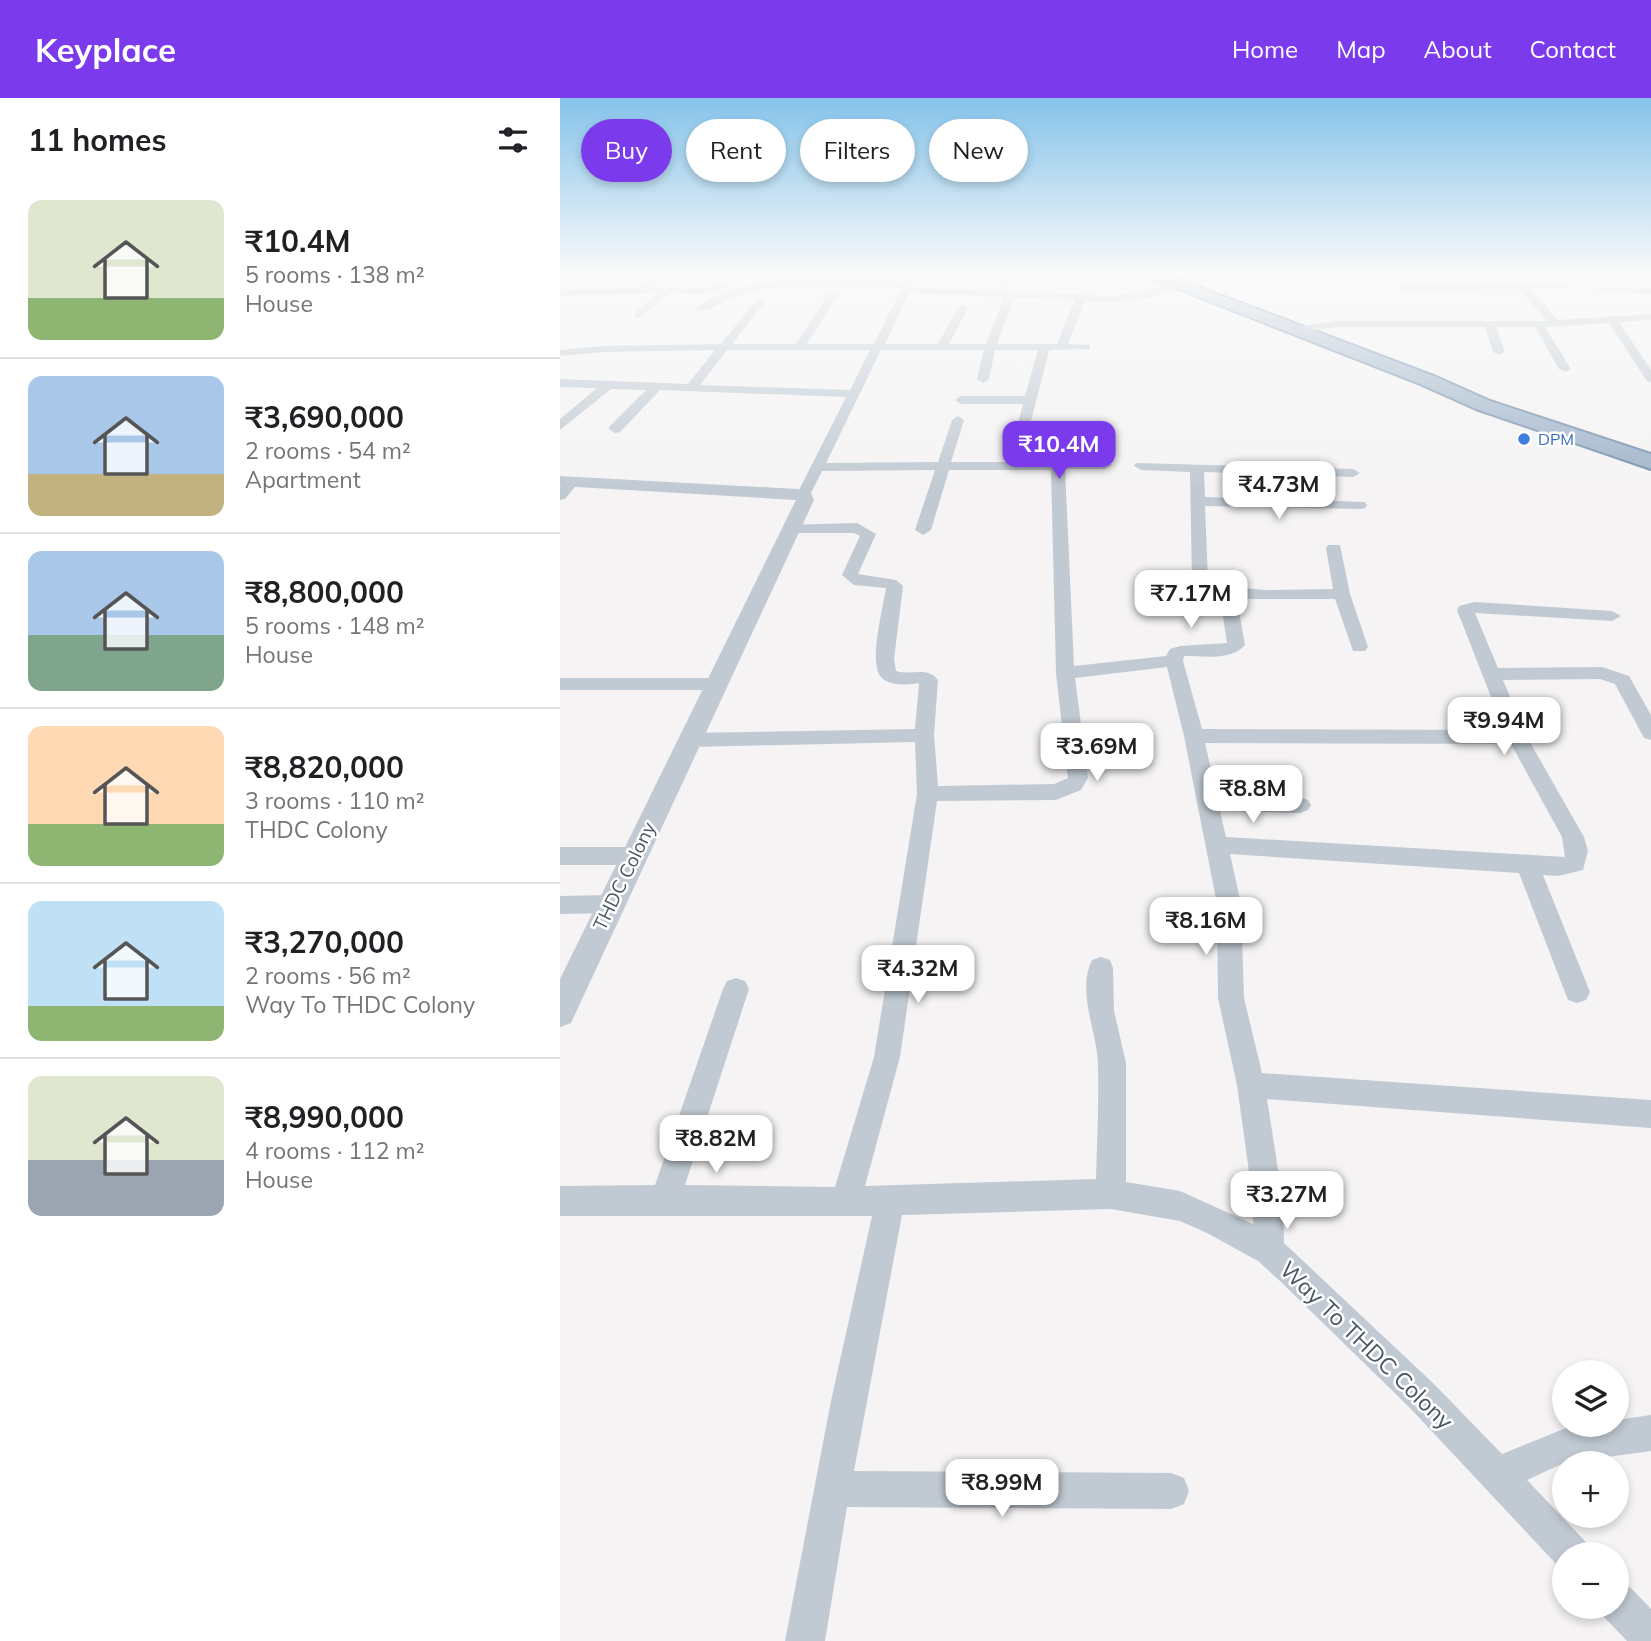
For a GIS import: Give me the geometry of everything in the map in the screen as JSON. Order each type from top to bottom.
[{"type":"highway","points":[[1336,344],[1483,405],[1651,453]]},
{"type":"highway","points":[[1586,435],[1651,462]]},
{"type":"street","points":[[691,388],[726,344]]},
{"type":"street","points":[[799,348],[802,344]]},
{"type":"street","points":[[983,379],[991,344]]},
{"type":"street","points":[[1496,344],[1499,352]]},
{"type":"street","points":[[1550,344],[1564,369]]},
{"type":"street","points":[[1626,344],[1651,378]]},
{"type":"street","points":[[564,486],[803,496],[876,346]]},
{"type":"street","points":[[560,353],[603,349],[723,347],[1086,347]]},
{"type":"street","points":[[1014,464],[1044,347]]},
{"type":"street","points":[[560,383],[853,394]]},
{"type":"street","points":[[560,426],[609,384]]},
{"type":"street","points":[[615,429],[657,386]]},
{"type":"street","points":[[961,400],[1031,400]]},
{"type":"street","points":[[923,530],[958,420]]},
{"type":"street","points":[[928,794],[1056,792],[1074,785],[1077,772],[1065,673],[1058,464]]},
{"type":"street","points":[[819,467],[1105,465]]},
{"type":"street","points":[[1141,466],[1353,473]]},
{"type":"street","points":[[1197,467],[1200,584],[1207,590],[1228,595],[1342,594]]},
{"type":"street","name":"THDC Colony","points":[[560,1013],[805,500],[803,496]]},
{"type":"street","points":[[1198,500],[1360,505]]},
{"type":"street","points":[[791,528],[857,528],[866,531],[868,534],[850,575],[858,582],[886,582],[895,586],[886,659],[888,674],[905,680],[923,677],[929,680],[924,735],[928,794],[887,1057],[848,1401],[805,1641]]},
{"type":"street","points":[[1334,548],[1342,594],[1359,647]]},
{"type":"street","points":[[1228,595],[1236,645],[1227,650],[1180,651],[1176,653],[1174,661],[1194,736],[1231,916],[1228,952],[1231,998],[1251,1085],[1268,1201],[1269,1250]]},
{"type":"street","points":[[1215,845],[1528,866],[1575,864],[1577,851],[1573,837],[1517,737],[1465,614],[1469,608],[1612,616]]},
{"type":"street","points":[[1065,673],[1174,661]]},
{"type":"street","points":[[1491,674],[1602,673],[1615,676],[1622,680],[1651,733]]},
{"type":"street","points":[[560,684],[716,684]]},
{"type":"street","points":[[690,740],[924,735]]},
{"type":"street","points":[[1194,736],[1517,737]]},
{"type":"street","points":[[1207,803],[1300,805]]},
{"type":"street","points":[[560,856],[634,856]]},
{"type":"street","points":[[1528,866],[1577,992]]},
{"type":"street","points":[[560,905],[610,904]]},
{"type":"street","points":[[1101,968],[1101,1011],[1112,1063],[1111,1194]]},
{"type":"street","points":[[665,1200],[736,989]]},
{"type":"street","points":[[1251,1085],[1651,1114]]},
{"type":"street","name":"Way To THDC Colony","points":[[870,1202],[1111,1194],[1180,1206],[1218,1222],[1269,1250],[1422,1396],[1561,1542]]},
{"type":"street","points":[[560,1201],[870,1202]]},
{"type":"street","points":[[1496,1474],[1571,1444],[1651,1433]]},
{"type":"street","points":[[833,1489],[1171,1491]]},
{"type":"street","points":[[1629,1615],[1651,1638]]},
{"type":"place","name":"DPM","points":[[1524,439]]}]
